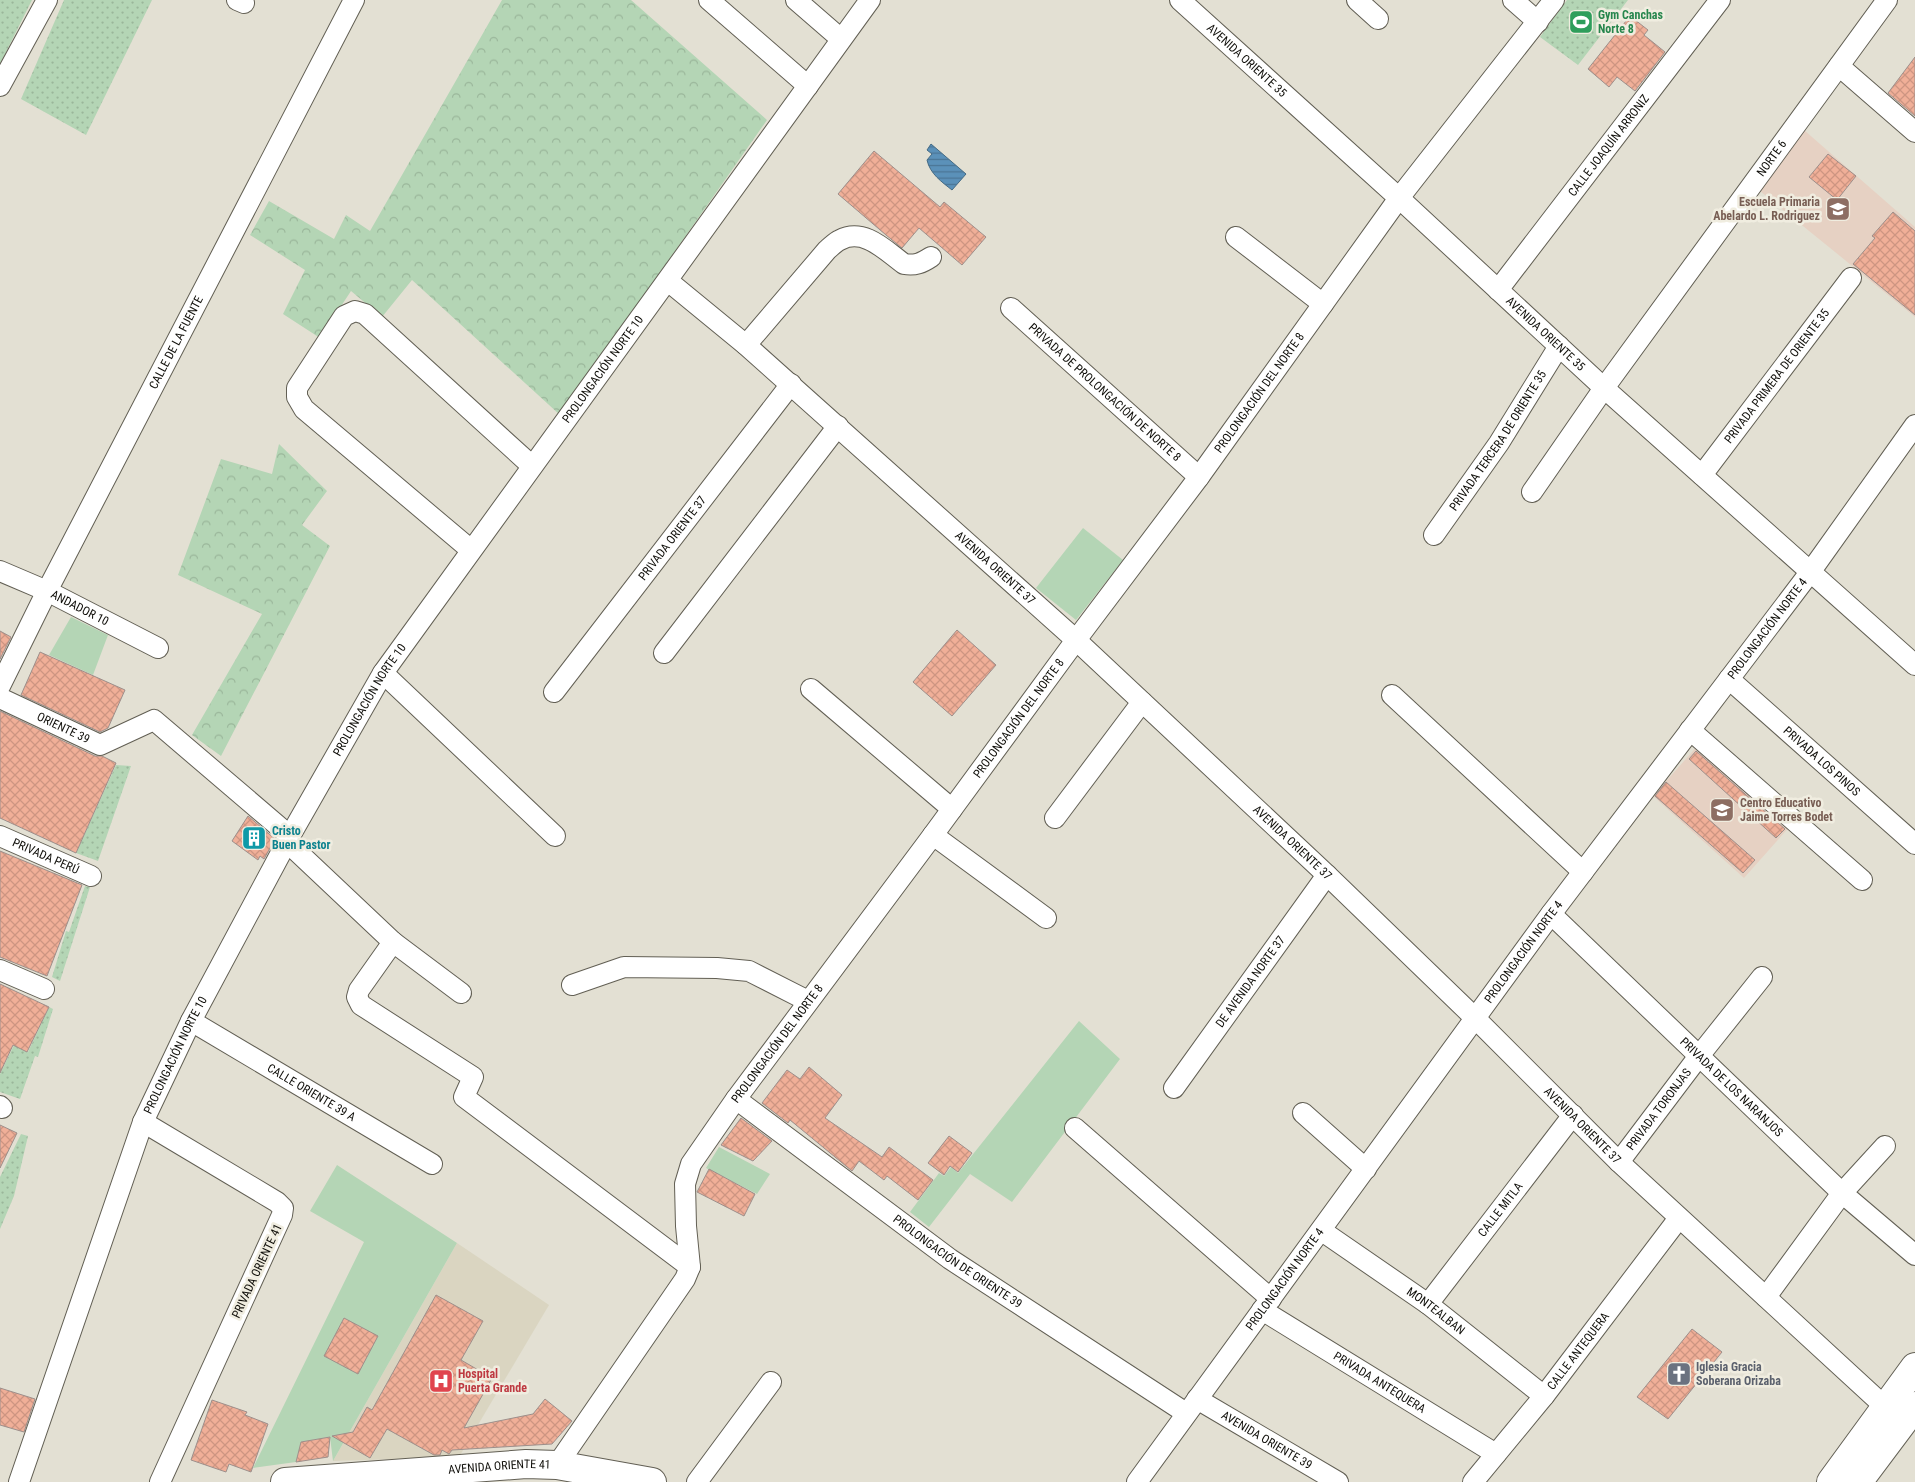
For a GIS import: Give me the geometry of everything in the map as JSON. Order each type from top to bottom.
[{"type":"street","points":[[0,86],[47,0]]},
{"type":"street","name":"CALLE DE LA FUENTE","points":[[0,686],[47,591],[354,0]]},
{"type":"street","points":[[709,0],[808,86]]},
{"type":"street","points":[[796,0],[841,39]]},
{"type":"street","name":"PROLONGACIÓN NORTE 10","points":[[19,1482],[143,1122],[192,1021],[288,839],[383,673],[470,550],[668,281],[870,0]]},
{"type":"street","name":"AVENIDA ORIENTE 35","points":[[1180,0],[1399,198],[1604,388],[1915,665]]},
{"type":"street","points":[[1357,0],[1378,18]]},
{"type":"street","points":[[1513,0],[1538,22]]},
{"type":"street","name":"PROLONGACIÓN DEL NORTE 8","points":[[690,1267],[686,1226],[685,1184],[691,1164],[808,1001],[1199,477],[1399,198],[1554,0]]},
{"type":"street","name":"CALLE JOAQUÍN ARRONIZ","points":[[1498,290],[1720,0]]},
{"type":"street","name":"NORTE 6","points":[[1532,492],[1604,388],[1887,0]]},
{"type":"street","points":[[1839,66],[1915,132]]},
{"type":"street","points":[[746,345],[827,250],[840,240],[853,236],[874,241],[904,264],[918,265],[931,257]]},
{"type":"street","points":[[1236,237],[1323,304]]},
{"type":"street","name":"PRIVADA PRIMERA DE ORIENTE 35","points":[[1702,475],[1851,278]]},
{"type":"street","name":"AVENIDA ORIENTE 37","points":[[668,281],[791,384],[1076,640],[1328,875],[1619,1162],[1766,1298],[1901,1412]]},
{"type":"street","name":"PRIVADA DE PROLONGACIÓN DE NORTE 8","points":[[1011,308],[1199,477]]},
{"type":"street","points":[[470,550],[304,409],[297,397],[297,388],[344,316],[355,312],[365,314],[532,466]]},
{"type":"street","name":"PRIVADA TERCERA DE ORIENTE 35","points":[[1434,535],[1498,443],[1558,346]]},
{"type":"street","name":"PRIVADA ORIENTE 37","points":[[554,692],[791,384]]},
{"type":"street","name":"PROLONGACIÓN NORTE 4","points":[[1137,1482],[1322,1231],[1551,914],[1811,571],[1915,425]]},
{"type":"street","points":[[664,653],[838,426]]},
{"type":"street","name":"ANDADOR 10","points":[[0,571],[47,591],[158,648]]},
{"type":"street","points":[[383,673],[555,836]]},
{"type":"street","name":"PRIVADA LOS PINOS","points":[[1729,679],[1915,844]]},
{"type":"street","points":[[810,689],[952,809]]},
{"type":"street","points":[[1392,695],[1583,872]]},
{"type":"street","name":"ORIENTE 39","points":[[0,698],[100,745],[154,720],[288,839]]},
{"type":"street","points":[[1055,818],[1142,702]]},
{"type":"street","points":[[1690,730],[1862,880]]},
{"type":"street","points":[[933,835],[1046,918]]},
{"type":"street","name":"PRIVADA PERÚ","points":[[0,836],[90,876]]},
{"type":"street","points":[[288,839],[393,942],[461,993]]},
{"type":"street","name":"DE AVENIDA NORTE 37","points":[[1174,1088],[1328,875]]},
{"type":"street","name":"PRIVADA DE LOS NARANJOS","points":[[1551,914],[1842,1194],[1915,1255]]},
{"type":"street","points":[[393,942],[359,990],[357,998],[361,1004],[474,1077],[464,1098],[690,1267],[685,1279],[656,1324],[557,1465]]},
{"type":"street","points":[[572,985],[624,967],[717,968],[749,971],[808,1001]]},
{"type":"street","points":[[0,970],[44,989]]},
{"type":"street","name":"PRIVADA TORONJAS","points":[[1619,1162],[1699,1056],[1762,977]]},
{"type":"street","name":"CALLE ORIENTE 39 A","points":[[192,1021],[432,1164]]},
{"type":"street","name":"PROLONGACIÓN DE ORIENTE 39","points":[[736,1099],[950,1259],[1192,1406]]},
{"type":"street","points":[[1304,1113],[1366,1169]]},
{"type":"street","name":"CALLE MITLA","points":[[1428,1304],[1573,1115]]},
{"type":"street","name":"PRIVADA ORIENTE 41","points":[[143,1122],[277,1202],[282,1208],[282,1215],[160,1482]]},
{"type":"street","name":"PRIVADA ANTEQUERA","points":[[1075,1128],[1267,1305],[1496,1454]]},
{"type":"street","points":[[1766,1298],[1842,1194],[1885,1146]]},
{"type":"street","name":"CALLE ANTEQUERA","points":[[1473,1482],[1544,1396],[1679,1218]]},
{"type":"street","name":"MONTEALBAN","points":[[1322,1231],[1428,1304],[1544,1396]]},
{"type":"street","points":[[1858,1482],[1901,1412],[1915,1367]]},
{"type":"street","points":[[696,1482],[771,1382]]},
{"type":"street","name":"AVENIDA ORIENTE 39","points":[[1192,1406],[1338,1482]]},
{"type":"street","points":[[1830,1482],[1901,1412]]},
{"type":"street","name":"AVENIDA ORIENTE 41","points":[[285,1482],[523,1473],[557,1465],[652,1482]]},
{"type":"shaded area","name":"Escuela Primaria Abelardo L. Rodriguez","points":[[1804,130],[1915,227],[1915,317],[1760,191]]},
{"type":"shaded area","name":"Centro Educativo Jaime Torres Bodet","points":[[1700,743],[1792,824],[1744,878],[1653,796]]},
{"type":"shaded area","name":"Hospital Puerta Grande","points":[[457,1243],[549,1305],[459,1457],[333,1461]]},
{"type":"green space","points":[[0,0],[32,0],[0,64]]},
{"type":"green space","points":[[64,0],[152,0],[86,135],[21,99]]},
{"type":"green space","points":[[502,0],[631,0],[767,120],[560,415],[412,280],[382,317],[351,291],[320,338],[283,314],[305,270],[250,235],[269,201],[334,239],[346,215],[370,231]]},
{"type":"green space","name":"Gym Canchas Norte 8","points":[[1567,0],[1628,0],[1578,65],[1540,37]]},
{"type":"green space","points":[[279,444],[327,491],[302,525],[330,546],[221,756],[192,735],[262,614],[178,575],[221,459],[272,474]]},
{"type":"green space","points":[[1083,528],[1123,560],[1076,620],[1036,588]]},
{"type":"green space","points":[[71,617],[108,635],[93,675],[49,655]]},
{"type":"green space","points":[[116,765],[131,766],[98,861],[76,853]]},
{"type":"green space","points":[[85,886],[90,887],[60,981],[52,977],[66,931],[69,932]]},
{"type":"green space","points":[[49,1007],[53,1009],[38,1057],[35,1056],[20,1099],[0,1092],[0,1074],[14,1045],[28,1052]]},
{"type":"green space","points":[[1079,1021],[1120,1059],[1012,1202],[970,1174],[929,1227],[910,1212],[939,1173],[944,1176],[951,1167],[958,1173]]},
{"type":"green space","points":[[21,1134],[28,1136],[14,1196],[0,1229],[0,1177]]},
{"type":"green space","points":[[719,1147],[770,1174],[757,1194],[706,1168]]},
{"type":"green space","points":[[337,1165],[457,1243],[333,1461],[330,1437],[301,1442],[296,1462],[253,1468],[364,1242],[310,1211]]},
{"type":"water","points":[[931,144],[966,174],[952,190],[937,177],[929,165],[927,160],[932,154],[927,150]]},
{"type":"building","points":[[1630,16],[1648,30],[1644,35],[1665,52],[1635,91],[1617,77],[1609,87],[1588,69]]},
{"type":"building","points":[[1915,57],[1915,116],[1888,93]]},
{"type":"building","points":[[874,151],[940,207],[944,202],[986,237],[962,265],[919,228],[902,248],[838,194]]},
{"type":"building","points":[[1828,154],[1856,176],[1837,200],[1809,177]]},
{"type":"building","points":[[1893,212],[1915,231],[1915,315],[1853,264],[1875,238],[1872,236]]},
{"type":"building","points":[[957,630],[996,665],[952,716],[913,682]]},
{"type":"building","points":[[0,631],[11,637],[0,659]]},
{"type":"building","points":[[40,652],[125,690],[108,728],[100,732],[21,695]]},
{"type":"building","points":[[0,711],[95,756],[102,756],[116,763],[76,853],[0,818]]},
{"type":"building","points":[[1696,751],[1785,829],[1776,838],[1689,759]]},
{"type":"building","points":[[1666,782],[1755,860],[1743,873],[1655,796]]},
{"type":"building","name":"Cristo Buen Pastor","points":[[248,816],[275,839],[264,859],[260,856],[258,860],[232,841]]},
{"type":"building","points":[[0,851],[82,885],[47,976],[0,957]]},
{"type":"building","points":[[0,984],[49,1007],[27,1052],[13,1045],[0,1073]]},
{"type":"building","points":[[809,1067],[842,1095],[825,1118],[882,1157],[889,1147],[933,1180],[918,1200],[887,1176],[884,1180],[859,1161],[852,1171],[790,1120],[788,1123],[762,1103],[787,1070],[800,1079]]},
{"type":"building","points":[[741,1118],[772,1141],[753,1161],[721,1145]]},
{"type":"building","points":[[0,1125],[17,1133],[0,1168]]},
{"type":"building","points":[[949,1136],[972,1153],[958,1172],[950,1166],[944,1175],[928,1163]]},
{"type":"building","points":[[709,1169],[755,1194],[744,1216],[697,1192]]},
{"type":"building","points":[[436,1295],[483,1321],[461,1360],[492,1378],[464,1428],[533,1414],[545,1399],[572,1421],[552,1444],[452,1450],[449,1454],[442,1450],[440,1455],[434,1455],[387,1429],[370,1458],[332,1436],[353,1432],[367,1407],[372,1410]]},
{"type":"building","points":[[344,1318],[378,1336],[358,1374],[324,1356]]},
{"type":"building","name":"Iglesia Gracia Soberana Orizaba","points":[[1692,1329],[1722,1352],[1668,1419],[1637,1397]]},
{"type":"building","points":[[0,1388],[35,1399],[24,1432],[0,1425]]},
{"type":"building","points":[[212,1400],[247,1412],[245,1415],[268,1424],[251,1472],[229,1464],[226,1472],[191,1460]]},
{"type":"building","points":[[330,1437],[328,1457],[296,1462],[301,1442]]},
{"type":"place","name":"Gym Canchas Norte 8","points":[[1581,22]]},
{"type":"place","name":"Escuela Primaria Abelardo L. Rodriguez","points":[[1838,209]]},
{"type":"place","name":"Centro Educativo Jaime Torres Bodet","points":[[1722,810]]},
{"type":"place","name":"Cristo Buen Pastor","points":[[254,838]]},
{"type":"place","name":"Iglesia Gracia Soberana Orizaba","points":[[1679,1374]]},
{"type":"place","name":"Hospital Puerta Grande","points":[[441,1381]]}]
